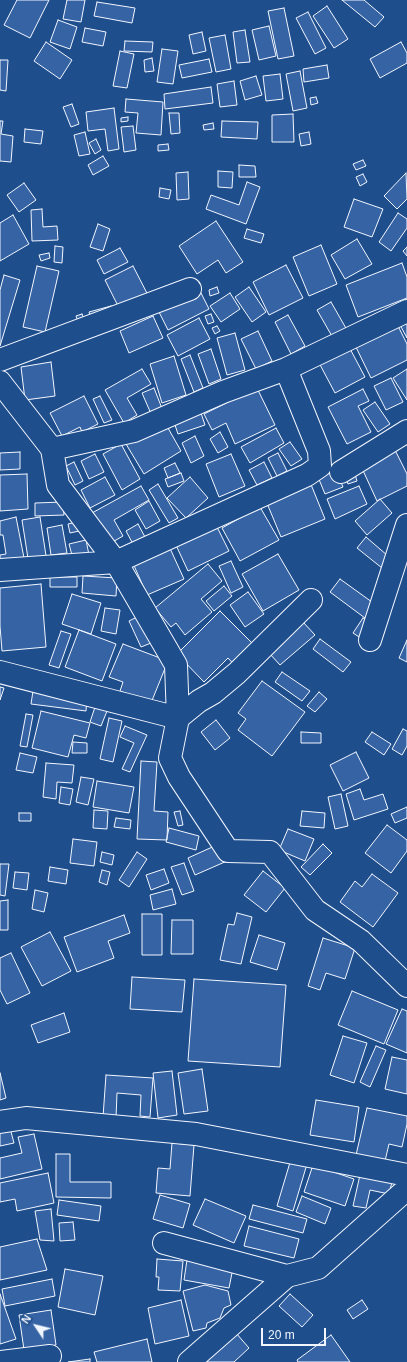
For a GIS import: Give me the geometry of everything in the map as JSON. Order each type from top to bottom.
[{"type":"street","points":[[0,360],[190,289]]},
{"type":"street","points":[[52,449],[134,431],[223,392],[286,369],[407,311]]},
{"type":"street","points":[[0,570],[116,562],[300,478],[320,466],[319,451],[286,369]]},
{"type":"street","points":[[0,382],[52,449],[58,486],[116,562],[176,665],[178,718],[170,758],[179,777],[228,851],[270,852],[315,910],[361,941],[407,986]]},
{"type":"street","points":[[341,472],[407,431]]},
{"type":"street","points":[[370,640],[407,525]]},
{"type":"street","points":[[178,718],[199,701],[213,693],[237,673],[311,600]]},
{"type":"street","points":[[0,672],[178,718]]},
{"type":"street","points":[[0,1122],[26,1118],[196,1134],[407,1175]]},
{"type":"street","points":[[189,1362],[287,1276],[318,1268],[407,1189]]},
{"type":"street","points":[[164,1243],[287,1276]]},
{"type":"street","points":[[0,1362],[50,1356]]},
{"type":"building","points":[[17,0],[49,0],[30,38],[4,25]]},
{"type":"building","points":[[67,0],[85,0],[81,22],[63,19]]},
{"type":"building","points":[[342,0],[364,0],[384,17],[375,27]]},
{"type":"building","points":[[97,2],[135,8],[132,23],[94,16]]},
{"type":"building","points":[[327,6],[348,39],[334,48],[313,16]]},
{"type":"building","points":[[284,8],[294,56],[278,59],[268,11]]},
{"type":"building","points":[[308,12],[326,48],[315,54],[296,18]]},
{"type":"building","points":[[58,20],[77,27],[70,49],[50,42]]},
{"type":"building","points":[[269,26],[276,56],[259,60],[252,30]]},
{"type":"building","points":[[85,28],[106,32],[103,46],[82,42]]},
{"type":"building","points":[[245,30],[250,62],[237,63],[233,32]]},
{"type":"building","points":[[202,32],[206,51],[193,54],[189,35]]},
{"type":"building","points":[[225,35],[231,69],[216,72],[209,38]]},
{"type":"building","points":[[125,41],[153,42],[152,52],[124,51]]},
{"type":"building","points":[[46,42],[72,60],[60,79],[34,61]]},
{"type":"building","points":[[401,42],[407,53],[407,63],[380,78],[370,59]]},
{"type":"building","points":[[162,49],[178,51],[173,84],[157,82]]},
{"type":"building","points":[[120,51],[134,54],[127,88],[113,86]]},
{"type":"building","points":[[152,58],[154,71],[145,72],[144,60]]},
{"type":"building","points":[[209,59],[212,72],[182,78],[179,65]]},
{"type":"building","points":[[0,60],[8,60],[6,91],[0,90]]},
{"type":"building","points":[[327,65],[329,78],[304,82],[303,69]]},
{"type":"building","points":[[300,71],[307,108],[293,111],[286,74]]},
{"type":"building","points":[[280,74],[283,99],[266,101],[263,76]]},
{"type":"building","points":[[256,76],[262,95],[245,100],[240,81]]},
{"type":"building","points":[[234,81],[237,105],[220,107],[217,84]]},
{"type":"building","points":[[211,87],[213,103],[165,109],[164,94]]},
{"type":"building","points":[[316,97],[318,103],[311,105],[310,98]]},
{"type":"building","points":[[126,99],[163,102],[161,135],[136,133],[138,113],[125,112]]},
{"type":"building","points":[[72,104],[79,124],[71,127],[63,107]]},
{"type":"building","points":[[114,108],[119,149],[108,151],[105,129],[88,131],[86,112]]},
{"type":"building","points":[[169,113],[179,113],[180,133],[171,134]]},
{"type":"building","points":[[293,114],[294,142],[272,142],[272,115]]},
{"type":"building","points":[[128,117],[128,121],[121,122],[121,118]]},
{"type":"building","points":[[0,121],[3,121],[1,134],[13,136],[11,162],[0,161]]},
{"type":"building","points":[[222,121],[258,122],[257,139],[221,137]]},
{"type":"building","points":[[213,123],[214,129],[204,130],[203,125]]},
{"type":"building","points":[[133,126],[136,150],[124,152],[121,127]]},
{"type":"building","points":[[25,129],[43,131],[41,144],[24,142]]},
{"type":"building","points":[[85,132],[90,154],[79,156],[74,135]]},
{"type":"building","points":[[309,132],[311,144],[301,146],[299,134]]},
{"type":"building","points":[[96,139],[101,150],[95,154],[89,143]]},
{"type":"building","points":[[168,144],[169,150],[158,151],[158,145]]},
{"type":"building","points":[[103,156],[109,166],[93,175],[88,165]]},
{"type":"building","points":[[363,160],[366,166],[356,170],[353,164]]},
{"type":"building","points":[[239,165],[255,166],[256,177],[239,177]]},
{"type":"building","points":[[218,171],[233,172],[232,188],[218,187]]},
{"type":"building","points":[[188,172],[189,199],[177,200],[176,173]]},
{"type":"building","points":[[406,173],[407,199],[397,209],[384,196]]},
{"type":"building","points":[[363,174],[367,182],[360,186],[356,177]]},
{"type":"building","points":[[247,182],[260,187],[246,224],[206,209],[211,195],[239,205]]},
{"type":"building","points":[[24,183],[36,200],[19,212],[7,195]]},
{"type":"building","points":[[160,188],[171,190],[169,199],[159,197]]},
{"type":"building","points":[[354,199],[383,209],[372,237],[344,227]]},
{"type":"building","points":[[42,209],[43,227],[57,226],[58,240],[32,241],[31,210]]},
{"type":"building","points":[[398,213],[407,219],[407,228],[391,251],[379,242]]},
{"type":"building","points":[[13,215],[29,244],[0,261],[0,223]]},
{"type":"building","points":[[216,221],[243,262],[226,273],[218,260],[197,274],[179,246]]},
{"type":"building","points":[[98,224],[110,229],[103,251],[90,247]]},
{"type":"building","points":[[247,229],[264,234],[261,243],[244,238]]},
{"type":"building","points":[[357,239],[372,264],[345,279],[331,255]]},
{"type":"building","points":[[321,245],[337,284],[309,296],[293,257]]},
{"type":"building","points":[[55,246],[63,247],[62,263],[54,262]]},
{"type":"building","points":[[407,247],[407,256],[403,251]]},
{"type":"building","points":[[120,248],[128,262],[104,274],[97,260]]},
{"type":"building","points":[[49,253],[50,258],[41,261],[39,255]]},
{"type":"building","points":[[402,263],[407,277],[407,298],[358,317],[346,285]]},
{"type":"building","points":[[286,265],[303,298],[269,315],[253,282]]},
{"type":"building","points":[[37,266],[59,271],[45,332],[23,327]]},
{"type":"building","points":[[133,266],[151,301],[123,316],[105,280]]},
{"type":"building","points":[[4,275],[20,280],[0,346],[0,290]]},
{"type":"building","points":[[217,287],[219,293],[210,296],[209,290]]},
{"type":"building","points":[[249,287],[266,312],[252,322],[235,297]]},
{"type":"building","points":[[200,291],[209,309],[168,330],[159,312]]},
{"type":"building","points":[[230,293],[240,309],[221,322],[210,306]]},
{"type":"building","points":[[331,302],[347,330],[333,338],[317,310]]},
{"type":"building","points":[[111,306],[114,316],[92,322],[89,312]]},
{"type":"building","points":[[82,314],[86,324],[80,327],[76,316]]},
{"type":"building","points":[[211,314],[214,322],[208,324],[205,316]]},
{"type":"building","points":[[288,315],[305,346],[291,354],[275,322]]},
{"type":"building","points":[[153,316],[163,338],[129,353],[120,331]]},
{"type":"building","points":[[199,318],[210,339],[178,356],[167,335]]},
{"type":"building","points":[[407,318],[407,338],[399,323]]},
{"type":"building","points":[[396,322],[407,344],[407,360],[371,378],[354,343]]},
{"type":"building","points":[[217,326],[220,331],[215,334],[212,328]]},
{"type":"building","points":[[258,331],[272,361],[256,369],[241,339]]},
{"type":"building","points":[[235,333],[245,370],[227,375],[217,338]]},
{"type":"building","points":[[348,345],[365,377],[335,393],[318,361]]},
{"type":"building","points":[[211,349],[221,379],[209,384],[198,354]]},
{"type":"building","points":[[190,355],[203,388],[194,392],[181,359]]},
{"type":"building","points":[[174,356],[186,395],[162,403],[150,364]]},
{"type":"building","points":[[51,362],[55,396],[25,400],[21,367]]},
{"type":"building","points":[[142,369],[151,384],[127,398],[137,415],[124,423],[105,390]]},
{"type":"building","points":[[407,369],[407,400],[393,378]]},
{"type":"building","points":[[391,378],[403,402],[386,410],[374,386]]},
{"type":"building","points":[[154,388],[163,411],[152,416],[142,393]]},
{"type":"building","points":[[257,388],[275,425],[235,444],[226,423],[212,430],[204,414]]},
{"type":"building","points":[[363,389],[369,401],[358,406],[371,432],[347,444],[328,407]]},
{"type":"building","points":[[84,396],[98,424],[82,432],[80,427],[62,436],[50,413]]},
{"type":"building","points":[[100,396],[112,420],[104,423],[93,399]]},
{"type":"building","points":[[375,402],[390,424],[378,432],[363,410]]},
{"type":"building","points":[[200,410],[205,425],[178,434],[173,419]]},
{"type":"building","points":[[164,421],[181,451],[144,474],[126,444]]},
{"type":"building","points":[[276,428],[284,443],[250,463],[241,447]]},
{"type":"building","points":[[220,432],[228,447],[218,453],[210,439]]},
{"type":"building","points":[[195,436],[204,456],[191,463],[182,443]]},
{"type":"building","points":[[290,442],[302,459],[291,466],[279,449]]},
{"type":"building","points":[[121,444],[140,479],[122,490],[103,454]]},
{"type":"building","points":[[394,448],[407,474],[407,486],[377,501],[360,464]]},
{"type":"building","points":[[20,452],[20,469],[0,470],[0,453]]},
{"type":"building","points":[[278,453],[287,471],[277,476],[268,458]]},
{"type":"building","points":[[95,454],[104,472],[89,479],[81,461]]},
{"type":"building","points":[[231,454],[245,486],[219,497],[206,464]]},
{"type":"building","points":[[74,462],[83,481],[75,485],[66,466]]},
{"type":"building","points":[[264,462],[272,478],[257,485],[249,470]]},
{"type":"building","points":[[175,463],[180,473],[168,478],[164,468]]},
{"type":"building","points":[[336,470],[343,487],[325,494],[318,477]]},
{"type":"building","points":[[354,471],[357,481],[348,484],[344,475]]},
{"type":"building","points":[[181,473],[184,481],[168,487],[165,479]]},
{"type":"building","points":[[27,474],[28,509],[0,511],[0,475]]},
{"type":"building","points":[[105,477],[115,495],[90,508],[81,490]]},
{"type":"building","points":[[190,477],[208,498],[186,518],[167,498]]},
{"type":"building","points":[[310,482],[325,519],[281,537],[266,501]]},
{"type":"building","points":[[158,484],[178,518],[169,523],[149,490]]},
{"type":"building","points":[[141,486],[149,500],[114,520],[123,536],[109,544],[92,513]]},
{"type":"building","points":[[359,486],[367,504],[335,519],[327,499]]},
{"type":"building","points":[[380,499],[392,513],[367,535],[355,521]]},
{"type":"building","points":[[149,501],[160,521],[146,529],[135,510]]},
{"type":"building","points":[[63,502],[64,515],[35,516],[35,503]]},
{"type":"building","points":[[260,507],[279,540],[240,561],[222,528]]},
{"type":"building","points":[[16,517],[25,563],[0,562],[0,555],[6,554],[3,535],[0,535],[0,521]]},
{"type":"building","points":[[40,517],[47,562],[29,565],[22,520]]},
{"type":"building","points":[[77,522],[79,531],[70,533],[68,524]]},
{"type":"building","points":[[215,523],[229,551],[188,571],[175,543]]},
{"type":"building","points":[[138,524],[145,537],[133,544],[126,531]]},
{"type":"building","points":[[62,525],[67,553],[51,555],[47,528]]},
{"type":"building","points":[[366,537],[395,562],[387,572],[357,548]]},
{"type":"building","points":[[86,540],[89,555],[73,559],[69,544]]},
{"type":"building","points":[[168,544],[184,579],[147,595],[132,561]]},
{"type":"building","points":[[278,554],[299,590],[263,611],[242,574]]},
{"type":"building","points":[[231,561],[243,587],[231,593],[219,566]]},
{"type":"building","points":[[208,564],[222,581],[201,599],[212,612],[185,635],[176,623],[171,627],[155,608]]},
{"type":"building","points":[[83,576],[117,578],[116,596],[82,593]]},
{"type":"building","points":[[50,577],[77,577],[77,587],[50,587]]},
{"type":"building","points":[[340,579],[383,610],[373,624],[330,592]]},
{"type":"building","points":[[41,584],[46,647],[2,651],[0,626],[0,588]]},
{"type":"building","points":[[224,586],[232,596],[214,611],[206,601]]},
{"type":"building","points":[[248,592],[264,614],[245,627],[230,605]]},
{"type":"building","points":[[72,594],[101,603],[91,634],[62,624]]},
{"type":"building","points":[[105,608],[120,610],[116,634],[101,631]]},
{"type":"building","points":[[220,611],[258,649],[238,669],[228,658],[204,682],[177,654]]},
{"type":"building","points":[[139,616],[151,643],[141,647],[129,621]]},
{"type":"building","points":[[363,618],[376,627],[367,642],[353,633]]},
{"type":"building","points":[[303,622],[315,635],[280,665],[269,653]]},
{"type":"building","points":[[79,630],[116,644],[102,681],[65,667]]},
{"type":"building","points":[[61,631],[71,634],[59,668],[49,665]]},
{"type":"building","points":[[320,639],[351,662],[343,672],[313,649]]},
{"type":"building","points":[[407,640],[407,662],[399,658]]},
{"type":"building","points":[[123,644],[168,661],[151,703],[120,691],[123,682],[109,677]]},
{"type":"building","points":[[282,672],[310,691],[302,701],[275,682]]},
{"type":"building","points":[[262,681],[305,712],[272,756],[238,730],[246,719],[238,713]]},
{"type":"building","points":[[0,687],[4,688],[0,700]]},
{"type":"building","points":[[33,691],[87,698],[86,711],[31,704]]},
{"type":"building","points":[[319,692],[327,699],[315,712],[307,706]]},
{"type":"building","points":[[95,707],[107,711],[101,726],[90,722]]},
{"type":"building","points":[[41,711],[90,723],[86,738],[74,735],[68,757],[32,748]]},
{"type":"building","points":[[26,714],[33,715],[27,747],[20,746]]},
{"type":"building","points":[[109,718],[122,721],[113,762],[100,759]]},
{"type":"building","points":[[216,720],[230,738],[215,750],[201,732]]},
{"type":"building","points":[[125,726],[147,735],[130,772],[122,769],[134,743],[120,737]]},
{"type":"building","points":[[403,729],[407,731],[407,746],[402,755],[392,749]]},
{"type":"building","points":[[301,732],[321,733],[321,743],[301,743]]},
{"type":"building","points":[[372,732],[391,744],[384,755],[365,742]]},
{"type":"building","points":[[73,742],[87,743],[87,753],[72,753]]},
{"type":"building","points":[[356,752],[369,778],[343,791],[330,765]]},
{"type":"building","points":[[20,753],[37,757],[33,773],[16,770]]},
{"type":"building","points":[[141,761],[157,762],[154,811],[168,812],[167,840],[137,839]]},
{"type":"building","points":[[46,763],[74,765],[72,783],[57,782],[56,799],[43,797]]},
{"type":"building","points":[[81,777],[94,779],[88,805],[76,802]]},
{"type":"building","points":[[97,781],[134,787],[129,813],[93,807]]},
{"type":"building","points":[[61,787],[73,789],[70,805],[59,803]]},
{"type":"building","points":[[360,789],[364,800],[383,794],[388,809],[354,820],[346,794]]},
{"type":"building","points":[[341,794],[348,826],[335,829],[328,797]]},
{"type":"building","points":[[407,807],[407,818],[395,823],[391,814]]},
{"type":"building","points":[[94,810],[108,811],[107,829],[93,828]]},
{"type":"building","points":[[180,811],[183,825],[178,826],[174,812]]},
{"type":"building","points":[[302,811],[325,813],[324,828],[300,826]]},
{"type":"building","points":[[19,813],[31,813],[31,821],[19,821]]},
{"type":"building","points":[[116,818],[131,820],[130,829],[114,827]]},
{"type":"building","points":[[387,825],[407,840],[407,851],[391,873],[365,853]]},
{"type":"building","points":[[169,828],[199,836],[196,850],[166,842]]},
{"type":"building","points":[[288,829],[314,839],[305,861],[279,850]]},
{"type":"building","points":[[73,839],[97,842],[94,866],[70,863]]},
{"type":"building","points":[[219,844],[227,861],[195,875],[188,858]]},
{"type":"building","points":[[323,844],[332,853],[310,875],[301,867]]},
{"type":"building","points":[[102,852],[114,855],[112,865],[100,862]]},
{"type":"building","points":[[137,852],[147,859],[129,887],[119,880]]},
{"type":"building","points":[[184,863],[194,891],[182,895],[171,867]]},
{"type":"building","points":[[0,864],[9,864],[5,896],[0,895]]},
{"type":"building","points":[[50,867],[68,870],[66,884],[48,881]]},
{"type":"building","points":[[164,869],[169,883],[151,890],[146,875]]},
{"type":"building","points":[[102,870],[110,872],[107,885],[99,882]]},
{"type":"building","points":[[263,871],[285,888],[266,912],[244,895]]},
{"type":"building","points":[[15,872],[29,873],[27,890],[13,888]]},
{"type":"building","points":[[372,874],[398,893],[373,927],[340,902],[355,881],[362,887]]},
{"type":"building","points":[[172,889],[176,904],[153,910],[150,895]]},
{"type":"building","points":[[35,890],[48,893],[44,912],[32,909]]},
{"type":"building","points":[[8,900],[8,930],[0,930],[0,901]]},
{"type":"building","points":[[237,913],[252,917],[241,964],[220,960],[228,924],[234,925]]},
{"type":"building","points":[[142,914],[162,914],[162,955],[142,955]]},
{"type":"building","points":[[124,915],[130,933],[108,941],[114,958],[77,972],[64,937]]},
{"type":"building","points":[[172,920],[193,920],[193,954],[171,954]]},
{"type":"building","points":[[50,932],[71,971],[42,986],[21,947]]},
{"type":"building","points":[[259,935],[285,943],[277,970],[250,962]]},
{"type":"building","points":[[323,938],[355,948],[345,979],[326,973],[320,990],[308,986]]},
{"type":"building","points":[[11,953],[30,993],[7,1004],[0,990],[0,958]]},
{"type":"building","points":[[132,977],[185,980],[182,1012],[130,1009]]},
{"type":"building","points":[[194,979],[286,985],[280,1067],[188,1061]]},
{"type":"building","points":[[352,991],[398,1010],[384,1044],[338,1025]]},
{"type":"building","points":[[402,1009],[407,1011],[407,1053],[386,1044]]},
{"type":"building","points":[[64,1013],[70,1032],[38,1043],[31,1025]]},
{"type":"building","points":[[343,1036],[367,1043],[354,1083],[330,1075]]},
{"type":"building","points":[[376,1046],[386,1050],[370,1087],[360,1082]]},
{"type":"building","points":[[392,1057],[407,1060],[407,1094],[385,1089]]},
{"type":"building","points":[[202,1069],[208,1111],[184,1114],[178,1073]]},
{"type":"building","points":[[172,1071],[177,1115],[158,1118],[153,1073]]},
{"type":"building","points":[[0,1073],[6,1098],[0,1100]]},
{"type":"building","points":[[106,1075],[153,1078],[150,1117],[140,1116],[141,1095],[117,1093],[116,1118],[103,1117]]},
{"type":"building","points":[[316,1100],[359,1107],[354,1142],[310,1135]]},
{"type":"building","points":[[367,1108],[407,1116],[407,1124],[402,1147],[389,1144],[385,1161],[356,1155]]},
{"type":"building","points":[[10,1128],[14,1143],[0,1146],[0,1131]]},
{"type":"building","points":[[34,1134],[42,1169],[0,1179],[0,1158],[22,1153],[18,1137]]},
{"type":"building","points":[[172,1143],[194,1145],[190,1196],[156,1193],[158,1168],[170,1169]]},
{"type":"building","points":[[56,1154],[70,1154],[70,1182],[111,1182],[111,1198],[56,1197]]},
{"type":"building","points":[[291,1159],[307,1164],[293,1211],[277,1206]]},
{"type":"building","points":[[313,1165],[354,1179],[345,1206],[304,1192]]},
{"type":"building","points":[[48,1173],[54,1203],[17,1211],[15,1199],[0,1202],[0,1183]]},
{"type":"building","points":[[360,1175],[392,1182],[389,1194],[370,1190],[366,1208],[353,1206]]},
{"type":"building","points":[[160,1195],[190,1204],[183,1228],[153,1219]]},
{"type":"building","points":[[302,1196],[331,1208],[325,1224],[296,1212]]},
{"type":"building","points":[[205,1199],[246,1216],[234,1243],[193,1225]]},
{"type":"building","points":[[59,1200],[101,1206],[99,1221],[57,1215]]},
{"type":"building","points":[[253,1205],[307,1219],[303,1233],[249,1219]]},
{"type":"building","points":[[51,1209],[54,1241],[40,1240],[35,1211]]},
{"type":"building","points":[[73,1222],[75,1240],[60,1241],[59,1223]]},
{"type":"building","points":[[249,1226],[299,1239],[294,1258],[244,1246]]},
{"type":"building","points":[[37,1239],[47,1270],[0,1280],[0,1247]]},
{"type":"building","points":[[157,1259],[183,1261],[180,1291],[158,1290],[159,1277],[156,1277]]},
{"type":"building","points":[[187,1260],[233,1268],[229,1288],[184,1280]]},
{"type":"building","points":[[65,1269],[103,1276],[95,1315],[58,1307]]},
{"type":"building","points":[[52,1279],[55,1296],[5,1306],[2,1289]]},
{"type":"building","points":[[205,1285],[228,1291],[231,1305],[224,1308],[220,1318],[207,1323],[206,1328],[193,1331],[183,1291]]},
{"type":"building","points":[[0,1294],[16,1339],[0,1344]]},
{"type":"building","points":[[290,1294],[313,1315],[302,1327],[279,1306]]},
{"type":"building","points":[[181,1300],[189,1336],[155,1344],[148,1308]]},
{"type":"building","points":[[362,1300],[368,1309],[353,1319],[347,1310]]},
{"type":"building","points":[[51,1310],[56,1345],[24,1350],[19,1315]]},
{"type":"building","points":[[236,1333],[249,1348],[234,1362],[204,1362]]},
{"type":"building","points":[[331,1335],[350,1362],[298,1362],[297,1360]]},
{"type":"building","points":[[147,1339],[152,1362],[97,1362],[94,1352]]},
{"type":"building","points":[[90,1359],[90,1362],[68,1362]]}]
